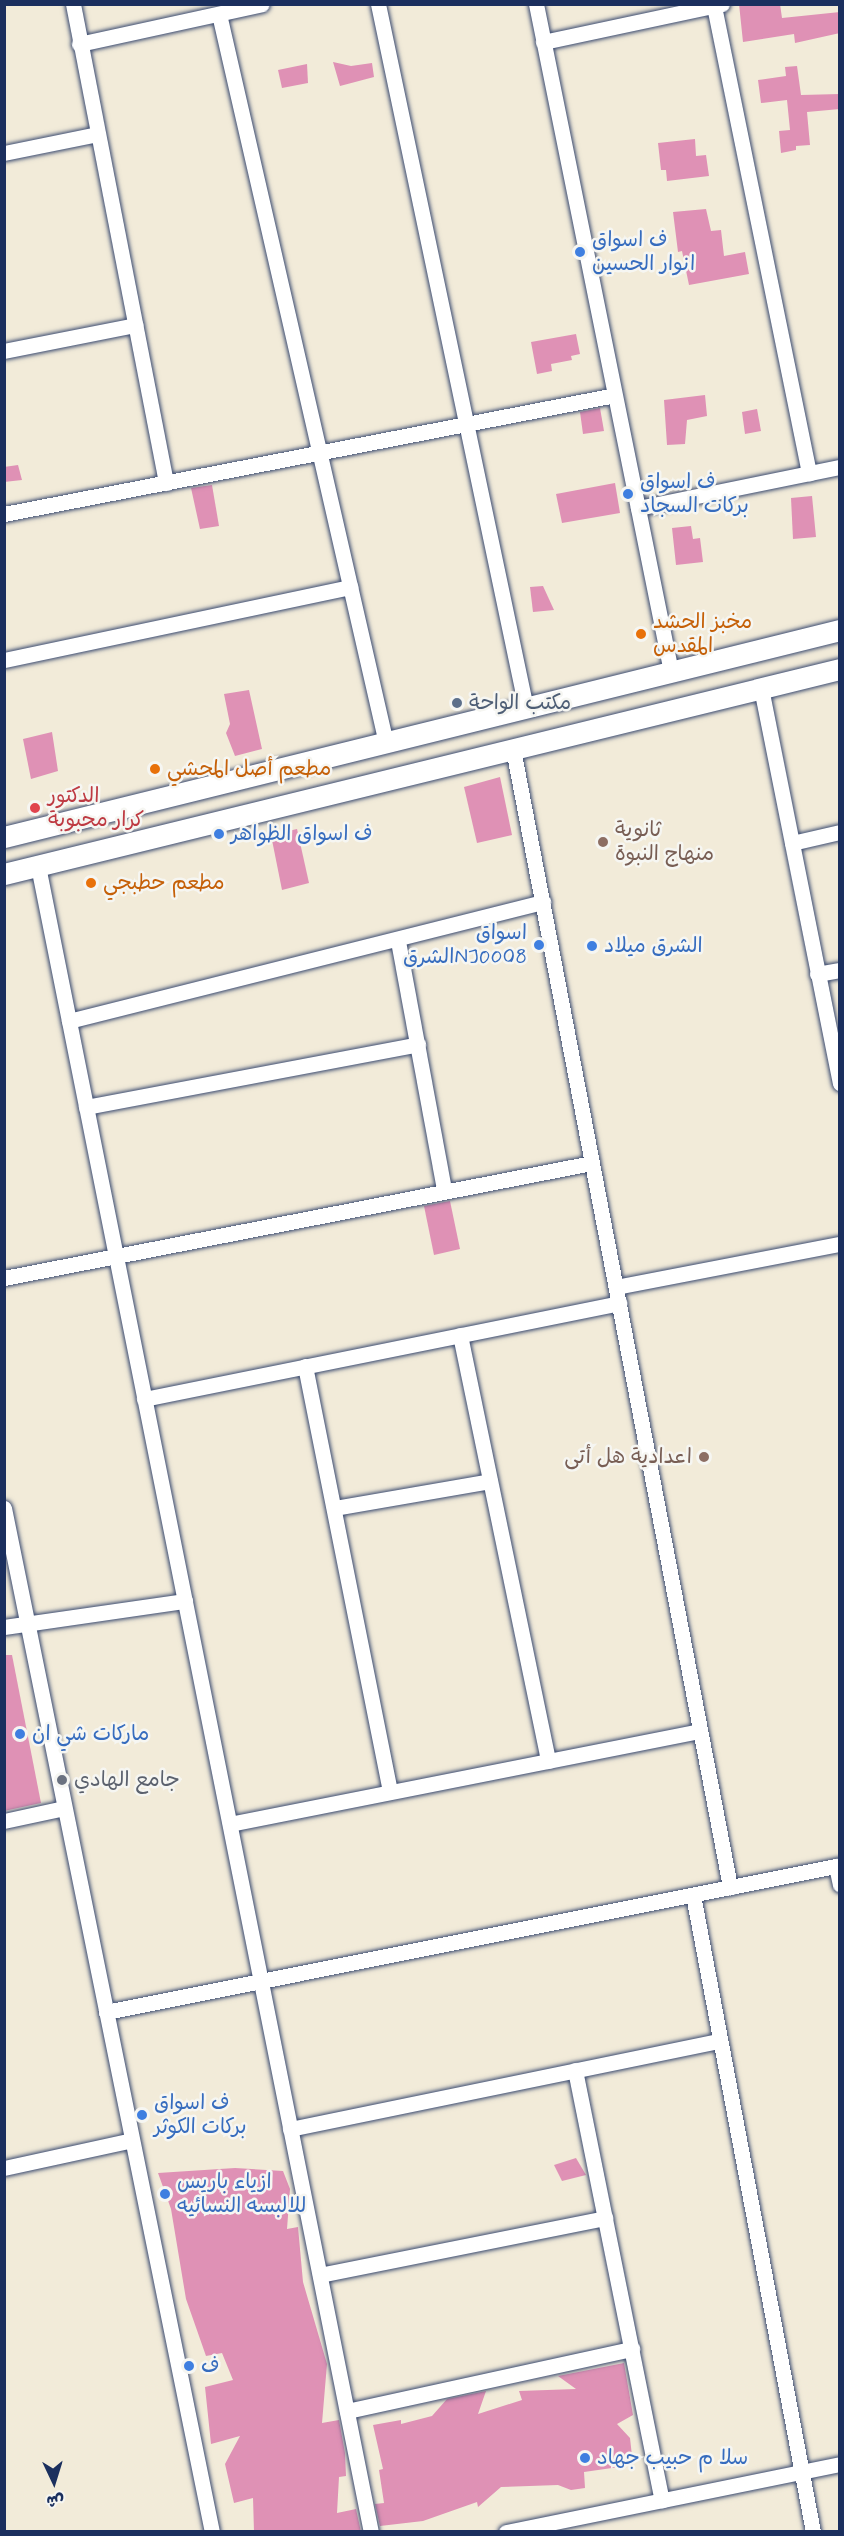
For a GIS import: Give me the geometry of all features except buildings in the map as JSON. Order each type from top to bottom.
[{"type":"street","points":[[73,4],[166,483]]},
{"type":"street","points":[[79,44],[262,4]]},
{"type":"street","points":[[378,4],[526,708]]},
{"type":"street","points":[[536,4],[671,672]]},
{"type":"street","points":[[543,42],[718,5],[809,473]]},
{"type":"street","points":[[219,14],[386,743]]},
{"type":"street","points":[[4,153],[97,134]]},
{"type":"street","points":[[4,351],[135,325]]},
{"type":"street","points":[[4,514],[615,395]]},
{"type":"street","points":[[638,508],[840,467]]},
{"type":"street","points":[[4,660],[350,587]]},
{"type":"street","points":[[4,837],[840,630]]},
{"type":"street","points":[[4,874],[840,669]]},
{"type":"street","points":[[761,688],[840,1083]]},
{"type":"street","points":[[513,749],[730,1887]]},
{"type":"street","points":[[262,773],[254,792],[257,800],[270,809]]},
{"type":"street","points":[[182,793],[190,797],[198,813],[189,828]]},
{"type":"street","points":[[792,843],[840,832]]},
{"type":"street","points":[[38,866],[371,2532]]},
{"type":"street","points":[[69,1021],[398,941],[543,902]]},
{"type":"street","points":[[398,941],[444,1190]]},
{"type":"street","points":[[817,974],[840,970]]},
{"type":"street","points":[[86,1107],[418,1044]]},
{"type":"street","points":[[4,1278],[116,1254],[592,1163]]},
{"type":"street","points":[[144,1399],[460,1335],[617,1295],[840,1244]]},
{"type":"street","points":[[460,1335],[548,1761]]},
{"type":"street","points":[[305,1366],[390,1792]]},
{"type":"street","points":[[334,1508],[490,1481]]},
{"type":"street","points":[[4,1509],[30,1621],[64,1808],[212,2532]]},
{"type":"street","points":[[4,1627],[30,1621],[185,1601]]},
{"type":"street","points":[[230,1824],[700,1731]]},
{"type":"street","points":[[4,1821],[64,1808]]},
{"type":"street","points":[[106,2012],[838,1866],[840,1884]]},
{"type":"street","points":[[693,1895],[813,2532]]},
{"type":"street","points":[[290,2129],[720,2041]]},
{"type":"street","points":[[575,2070],[662,2500]]},
{"type":"street","points":[[4,2168],[132,2140]]},
{"type":"street","points":[[320,2275],[605,2218]]},
{"type":"street","points":[[347,2411],[632,2349]]},
{"type":"street","points":[[506,2532],[840,2464]]},
{"type":"place","name":"ف اسواق انوار الحسين","points":[[580,252]]},
{"type":"place","name":"ف اسواق بركات السجاد","points":[[628,494]]},
{"type":"place","name":"مخبز الحشد المقدس","points":[[641,634]]},
{"type":"place","name":"مكتب الواحة","points":[[457,703]]},
{"type":"place","name":"مطعم أصل المحشي","points":[[155,769]]},
{"type":"place","name":"الدكتور كرار محبوبة","points":[[35,808]]},
{"type":"place","name":"ف اسواق الظواهر","points":[[219,834]]},
{"type":"place","name":"ثانوية منهاج النبوة","points":[[603,842]]},
{"type":"place","name":"مطعم حطبجي","points":[[91,883]]},
{"type":"place","name":"اسواق الشرقNJ0008","points":[[539,945]]},
{"type":"place","name":"الشرق ميلاد","points":[[592,946]]},
{"type":"place","name":"اعدادية هل أتى","points":[[704,1457]]},
{"type":"place","name":"ماركات شي ان","points":[[20,1734]]},
{"type":"place","name":"جامع الهادي","points":[[62,1780]]},
{"type":"place","name":"ف اسواق بركات الكوثر","points":[[142,2115]]},
{"type":"place","name":"ازياء باريس للالبسه النسائيه","points":[[165,2194]]},
{"type":"place","name":"ف","points":[[189,2366]]},
{"type":"place","name":"سلا م حبيب جهاد","points":[[585,2458]]}]
